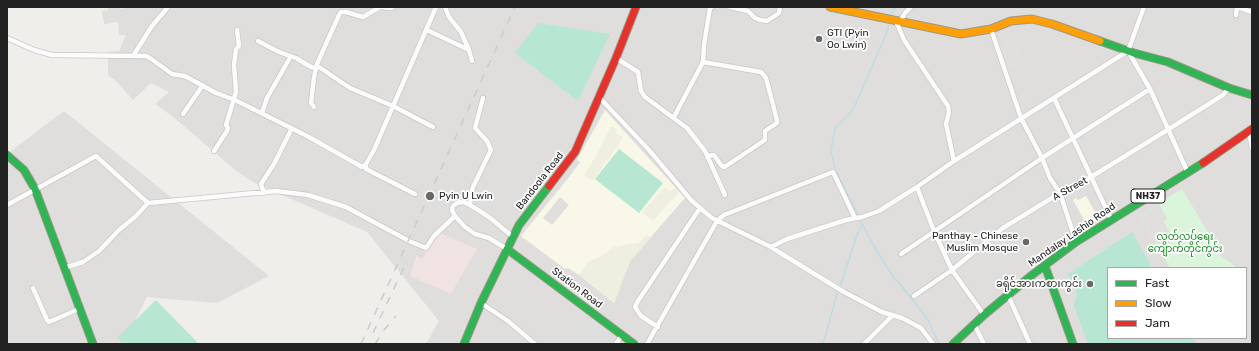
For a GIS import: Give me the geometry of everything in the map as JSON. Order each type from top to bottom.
[{"type":"main road","name":"Bandoola Road","points":[[466,343],[481,303],[512,236],[529,211],[575,152],[598,96],[616,58],[636,7]]},
{"type":"main road","points":[[830,7],[943,32],[961,34],[991,29],[1011,21],[1032,19],[1052,24],[1128,51],[1168,62],[1229,88],[1252,95]]},
{"type":"main road","name":"Mandalay Lashio Road","points":[[953,344],[984,315],[1032,275],[1076,242],[1110,219],[1188,172],[1250,130]]},
{"type":"main road","points":[[7,155],[24,170],[35,188],[93,344]]},
{"type":"main road","name":"Station Road","points":[[507,249],[634,344]]},
{"type":"main road","points":[[1045,266],[1073,344]]},
{"type":"street","points":[[133,56],[152,26],[168,7]]},
{"type":"street","points":[[314,107],[311,103],[316,68],[335,21],[341,12],[353,13],[363,17],[381,7],[393,7]]},
{"type":"street","points":[[415,194],[366,169],[366,164],[436,7]]},
{"type":"street","points":[[445,7],[449,16],[461,32],[472,61]]},
{"type":"street","points":[[674,117],[703,62],[710,8],[712,7]]},
{"type":"street","points":[[730,7],[748,11],[755,18],[767,21],[779,13],[780,7]]},
{"type":"street","points":[[911,7],[901,18],[894,21],[904,40],[948,106],[949,112],[946,124],[954,161]]},
{"type":"street","points":[[771,246],[787,239],[855,217],[862,217],[883,209],[954,161],[1128,51],[1144,7]]},
{"type":"street","points":[[1236,15],[1237,7],[1252,12]]},
{"type":"street","points":[[991,29],[1021,118],[1042,158],[1050,178],[1060,193],[1076,242]]},
{"type":"street","points":[[214,151],[227,131],[226,125],[236,92],[234,65],[236,49],[239,46],[237,30]]},
{"type":"street","points":[[426,30],[469,50]]},
{"type":"street","points":[[7,38],[34,50],[52,55],[146,56],[172,74],[185,76],[262,113],[362,167],[366,164]]},
{"type":"street","points":[[258,42],[291,56],[311,67],[319,67],[350,88],[393,106],[433,127]]},
{"type":"street","points":[[1128,51],[1150,88],[1188,172]]},
{"type":"street","points":[[262,113],[267,98],[291,56]]},
{"type":"street","points":[[616,58],[638,72],[641,91],[645,97],[687,128],[702,147],[725,195]]},
{"type":"street","points":[[703,62],[761,72],[766,78],[777,120],[777,123],[765,130],[765,140],[726,166],[723,167],[714,155],[707,156]]},
{"type":"street","points":[[183,114],[203,85]]},
{"type":"street","points":[[901,254],[1042,158],[1150,88]]},
{"type":"street","name":"A Street","points":[[914,296],[952,270],[1003,228],[1060,193],[1091,177],[1169,129],[1222,95],[1229,88]]},
{"type":"street","points":[[598,96],[700,208],[717,221],[771,246],[839,289],[882,312],[902,318],[921,328],[933,344]]},
{"type":"street","points":[[470,205],[470,194],[491,150],[487,141],[475,128],[483,98]]},
{"type":"street","points":[[1054,98],[1110,219]]},
{"type":"street","points":[[264,193],[261,184],[274,164],[292,128]]},
{"type":"street","points":[[1250,130],[1252,148]]},
{"type":"street","points":[[7,205],[35,188],[96,156],[148,203]]},
{"type":"street","points":[[647,344],[717,221],[730,212],[833,172],[855,217]]},
{"type":"street","points":[[917,187],[934,231],[952,270],[984,315]]},
{"type":"street","points":[[64,268],[82,262],[99,251],[148,203],[276,191],[308,195],[346,207],[409,241],[426,248],[434,236],[455,216]]},
{"type":"street","points":[[507,249],[489,238],[475,234],[465,227],[455,216],[452,210],[457,203],[463,202],[470,205],[489,217],[512,236]]},
{"type":"street","points":[[658,327],[641,316],[635,307],[700,208]]},
{"type":"street","points":[[32,288],[49,322],[79,309]]},
{"type":"street","points":[[1008,295],[1030,344]]},
{"type":"street","points":[[481,303],[508,321],[535,344]]},
{"type":"street","points":[[864,344],[893,315]]},
{"type":"street","points":[[974,324],[984,344]]},
{"type":"street","points":[[616,344],[622,335]]},
{"type":"shaded area","points":[[108,7],[119,7],[120,9],[131,7],[1252,7],[1252,344],[426,344],[439,321],[367,232],[248,179],[234,169],[172,116],[155,104],[169,92],[151,83],[133,100],[116,81],[108,75],[108,52],[119,51],[126,35],[119,35],[118,22],[104,24],[102,11],[108,10]]},
{"type":"shaded area","points":[[1150,7],[1234,7],[1236,11],[1233,79],[1136,47]]},
{"type":"shaded area","points":[[1014,31],[1033,32],[1028,48],[1023,46],[1018,57],[1024,59],[1020,70],[1015,66],[1009,68],[998,37]]},
{"type":"shaded area","points":[[605,110],[685,198],[630,261],[614,303],[579,275],[568,268],[565,269],[521,236],[580,162],[577,160]]},
{"type":"shaded area","points":[[64,111],[269,276],[217,303],[147,297],[123,344],[7,344],[7,154]]},
{"type":"shaded area","points":[[1086,196],[1099,219],[1087,225],[1073,200],[1076,198],[1078,200]]},
{"type":"shaded area","points":[[560,197],[569,205],[552,225],[543,218]]},
{"type":"shaded area","points":[[1159,204],[1167,218],[1164,222],[1174,240],[1160,249],[1140,215]]},
{"type":"shaded area","points":[[440,233],[477,249],[451,294],[410,276],[416,256],[422,259],[437,235]]},
{"type":"shaded area","points":[[589,316],[614,336],[609,344],[570,344]]},
{"type":"green space","points":[[538,23],[610,34],[578,101],[515,53]]},
{"type":"green space","points":[[611,126],[617,129],[616,133],[623,137],[593,181],[584,175],[596,156]]},
{"type":"green space","points":[[619,149],[663,183],[639,213],[595,179]]},
{"type":"green space","points":[[665,187],[670,192],[675,187],[679,192],[653,221],[642,212]]},
{"type":"green space","name":"လွတ်လပ်ရေး ကျောက်တိုင်ကွင်း","points":[[1182,189],[1209,234],[1214,247],[1220,255],[1237,267],[1169,267],[1140,215]]},
{"type":"green space","name":"ခရိုင်အားကစားကွင်း","points":[[1132,232],[1151,267],[1107,267],[1107,339],[1193,339],[1196,344],[1088,344],[1074,306],[1077,293],[1068,274]]},
{"type":"green space","points":[[646,235],[651,238],[630,261],[614,303],[579,275],[589,261],[600,257],[614,247],[639,243]]},
{"type":"green space","points":[[156,300],[199,344],[123,344],[117,338]]},
{"type":"waterway","points":[[890,18],[896,7]]},
{"type":"waterway","points":[[889,21],[887,32],[853,110],[835,128],[831,150],[835,169],[871,241],[893,277],[928,320],[939,344]]},
{"type":"waterway","points":[[840,287],[857,235],[862,225]]},
{"type":"waterway","points":[[823,344],[838,291]]},
{"type":"railway","points":[[361,344],[515,7]]},
{"type":"railway","points":[[373,333],[406,263]]},
{"type":"railway","points":[[375,344],[396,316]]},
{"type":"traffic: fast","points":[[1100,41],[1134,53],[1168,62],[1229,88],[1252,95]]},
{"type":"traffic: fast","points":[[7,155],[24,170],[35,189],[93,344]]},
{"type":"traffic: fast","points":[[953,344],[984,315],[1032,275],[1076,242],[1203,163]]},
{"type":"traffic: fast","points":[[464,344],[481,303],[519,225],[549,186]]},
{"type":"traffic: fast","points":[[507,249],[634,344]]},
{"type":"traffic: fast","points":[[1045,266],[1073,344]]},
{"type":"traffic: slow","points":[[830,7],[961,34],[991,29],[1011,21],[1032,19],[1052,24],[1100,41]]},
{"type":"traffic: jam","points":[[549,186],[575,152],[616,58],[636,7]]},
{"type":"traffic: jam","points":[[1203,163],[1252,129]]},
{"type":"place","name":"GTI (Pyin Oo Lwin)","points":[[819,39]]},
{"type":"place","name":"Pyin U Lwin","points":[[430,196]]},
{"type":"place","name":"Panthay - Chinese Muslim Mosque","points":[[1026,242]]},
{"type":"place","name":"ခရိုင်အားကစားကွင်း","points":[[1090,284]]}]
